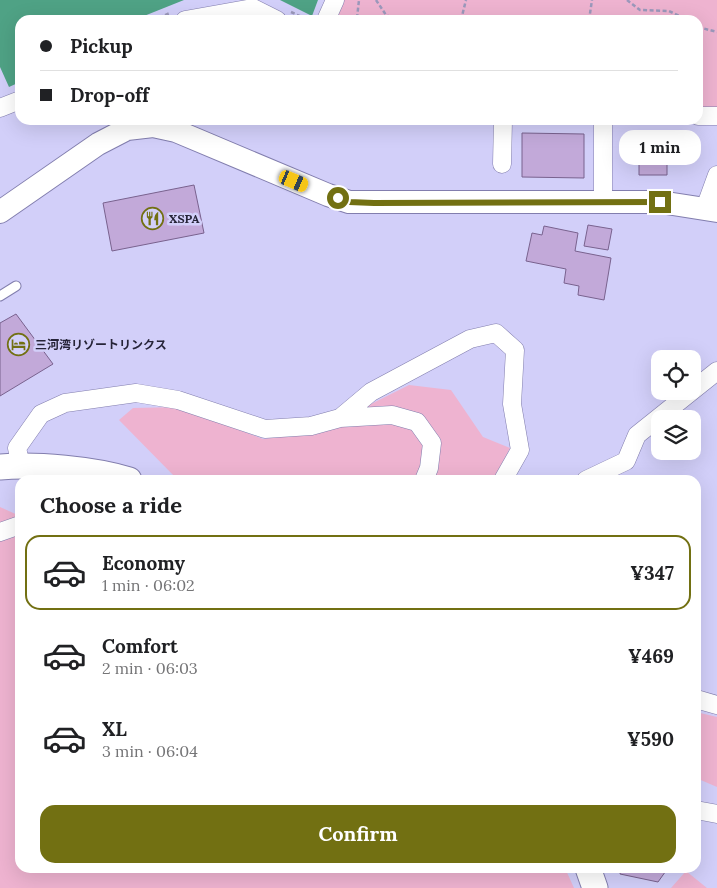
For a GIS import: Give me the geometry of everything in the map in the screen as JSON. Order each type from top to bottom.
[{"type":"main road","points":[[11,466],[114,475]]},
{"type":"main road","points":[[590,873],[595,888]]},
{"type":"street","points":[[328,15],[335,0]]},
{"type":"street","points":[[214,15],[254,8],[267,15]]},
{"type":"street","points":[[0,108],[15,102]]},
{"type":"street","points":[[703,116],[717,116]]},
{"type":"street","points":[[502,164],[503,125]]},
{"type":"street","points":[[603,125],[603,201]]},
{"type":"street","points":[[1,210],[98,144],[127,129],[154,126],[176,132],[349,202],[660,202],[711,210],[717,175]]},
{"type":"street","points":[[340,418],[380,388],[470,339],[496,333],[515,350],[512,404],[520,450],[506,475]]},
{"type":"street","points":[[701,384],[717,371]]},
{"type":"street","points":[[11,466],[17,448],[42,414],[65,403],[136,393],[178,400],[265,429],[311,426],[340,418],[392,415],[418,422],[432,443],[429,468],[426,475]]},
{"type":"street","points":[[597,475],[626,461],[637,435],[681,400]]},
{"type":"street","points":[[0,532],[15,527]]},
{"type":"street","points":[[701,700],[717,705]]},
{"type":"street","points":[[701,811],[717,814]]},
{"type":"lane","points":[[0,296],[16,286]]},
{"type":"path","points":[[357,15],[359,0]]},
{"type":"path","points":[[376,0],[386,15]]},
{"type":"path","points":[[462,15],[466,0]]},
{"type":"path","points":[[590,15],[592,0]]},
{"type":"path","points":[[627,0],[640,10],[669,11],[677,15]]},
{"type":"path","points":[[703,28],[717,32]]},
{"type":"shaded area","points":[[0,0],[184,0],[146,15],[15,15],[15,84],[9,87],[0,67]]},
{"type":"shaded area","points":[[280,0],[318,0],[312,15]]},
{"type":"shaded area","points":[[335,0],[717,0],[717,116],[703,116],[703,15],[328,15]]},
{"type":"shaded area","points":[[409,385],[451,390],[483,437],[510,448],[496,475],[173,475],[119,420],[133,408],[179,407],[263,439],[313,433]]},
{"type":"shaded area","points":[[0,507],[15,514],[15,873],[567,873],[574,888],[0,888]]},
{"type":"shaded area","points":[[701,713],[717,717],[717,787],[701,780]]},
{"type":"shaded area","points":[[684,873],[688,873],[707,888],[671,888]]},
{"type":"building","points":[[522,133],[584,134],[584,178],[522,177]]},
{"type":"building","points":[[639,133],[667,134],[667,175],[639,175]]},
{"type":"building","name":"XSPA","points":[[194,185],[204,233],[112,251],[103,203]]},
{"type":"building","points":[[588,225],[612,229],[608,250],[584,246]]},
{"type":"building","points":[[544,226],[578,233],[575,251],[611,258],[604,300],[578,295],[579,286],[564,283],[566,269],[526,261],[532,233],[542,235]]},
{"type":"building","name":"三河湾リゾートリンクス","points":[[16,314],[53,364],[0,396],[0,323]]},
{"type":"building","points":[[620,873],[664,873],[658,882]]},
{"type":"place","name":"XSPA","points":[[153,218]]},
{"type":"place","name":"三河湾リゾートリンクス","points":[[19,344]]},
{"type":"route","points":[[338,198],[349,202],[374,203],[660,202]]}]
